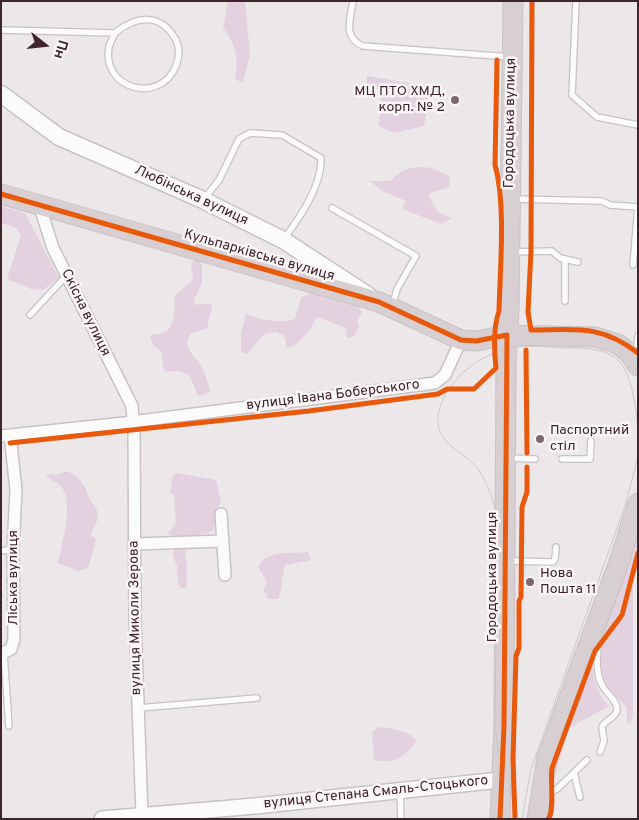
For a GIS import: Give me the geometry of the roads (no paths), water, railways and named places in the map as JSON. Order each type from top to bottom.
[{"type":"main road","name":"Городоцька вулиця","points":[[500,819],[500,780],[504,726],[505,458],[513,1]]},
{"type":"main road","name":"Любінська вулиця","points":[[1,94],[59,137],[203,200],[283,240],[385,306]]},
{"type":"main road","name":"Кульпарківська вулиця","points":[[1,194],[290,276],[385,306],[461,340],[476,341],[508,335]]},
{"type":"main road","points":[[290,276],[298,263],[300,252]]},
{"type":"main road","points":[[508,335],[595,337],[618,344],[629,353],[638,366]]},
{"type":"main road","points":[[537,819],[538,800],[547,758],[599,618],[638,503]]},
{"type":"street","name":"Скісна вулиця","points":[[39,204],[53,248],[132,406],[134,422]]},
{"type":"street","name":"вулиця Івана Боберського","points":[[6,435],[134,422],[435,383],[445,375],[461,340]]},
{"type":"street","name":"вулиця Миколи Зерова","points":[[134,422],[134,544],[142,815]]},
{"type":"street","name":"Ліська вулиця","points":[[3,654],[11,649],[14,639],[7,550],[16,490],[6,435]]},
{"type":"street","points":[[221,514],[224,574]]},
{"type":"street","points":[[134,544],[223,541]]},
{"type":"street","name":"вулиця Степана Смаль-Стоцького","points":[[102,819],[142,815],[212,813],[500,780]]},
{"type":"lane","points":[[353,1],[350,36],[354,42],[364,46],[512,57]]},
{"type":"lane","points":[[576,1],[572,94],[597,117],[638,125]]},
{"type":"lane","points":[[1,30],[115,33],[127,23],[142,19],[158,22],[171,31],[178,45],[178,61],[172,75],[160,85],[145,89],[130,86],[117,77],[110,63],[109,48],[115,33]]},
{"type":"lane","points":[[203,200],[219,180],[238,140],[250,134],[282,135],[321,158],[322,169],[317,182],[283,240]]},
{"type":"lane","points":[[511,199],[602,201],[610,205],[638,207],[633,265]]},
{"type":"lane","points":[[332,208],[416,256],[385,306]]},
{"type":"lane","points":[[510,252],[552,251],[565,259],[578,262]]},
{"type":"lane","points":[[565,259],[565,301]]},
{"type":"lane","points":[[30,315],[66,276]]},
{"type":"lane","points":[[638,336],[638,366]]},
{"type":"lane","points":[[562,459],[590,459],[591,441]]},
{"type":"lane","points":[[505,458],[535,459]]},
{"type":"lane","points":[[504,561],[553,562],[556,547]]},
{"type":"lane","points":[[599,618],[598,674],[601,684],[616,704],[617,710],[615,715],[602,727],[604,741],[600,752]]},
{"type":"lane","points":[[3,654],[9,726]]},
{"type":"lane","points":[[138,708],[257,698]]},
{"type":"lane","points":[[538,800],[557,789],[587,760]]},
{"type":"lane","points":[[574,773],[580,797]]},
{"type":"lane","points":[[400,791],[401,819]]},
{"type":"tram line","points":[[511,819],[509,774],[499,756],[495,727],[497,519],[490,493],[478,469],[452,447],[442,435],[438,418],[440,406],[452,384],[462,374],[472,365],[495,353],[513,347],[527,346],[593,349],[614,357],[624,368],[633,395],[638,431]]},
{"type":"tram line","points":[[522,819],[531,769],[626,503],[638,456]]},
{"type":"place","name":"МЦ ПТО ХМД, корп. № 2","points":[[455,100]]},
{"type":"place","name":"Паспортний стіл","points":[[540,439]]},
{"type":"place","name":"Нова Пошта 11","points":[[530,582]]}]
